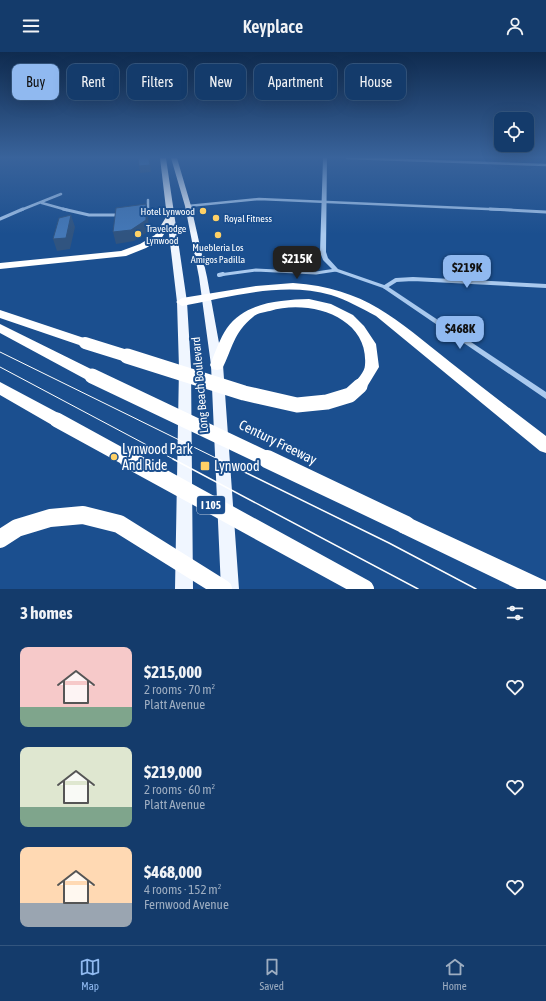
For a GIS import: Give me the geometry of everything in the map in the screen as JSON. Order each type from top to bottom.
[{"type":"highway","points":[[0,266],[123,254],[143,246],[158,237],[171,216]]},
{"type":"highway","points":[[182,302],[274,288],[304,287],[329,291],[356,300],[380,313],[546,446]]},
{"type":"highway","points":[[0,314],[85,343],[244,393],[297,406],[327,402],[350,395],[360,386],[372,367],[370,344],[360,329],[349,318],[327,307],[309,303],[279,304],[250,314],[232,330],[217,365]]},
{"type":"highway","name":"Century Freeway","points":[[0,328],[92,376],[540,589]]},
{"type":"highway","name":"I 105","points":[[0,388],[365,589]]},
{"type":"highway","points":[[0,539],[17,528],[50,518],[83,515],[119,524],[223,589]]},
{"type":"main road","name":"Long Beach Boulevard","points":[[166,183],[182,302],[185,368],[184,589]]},
{"type":"main road","name":"Long Beach Boulevard","points":[[181,183],[188,206],[206,298],[217,365],[230,589]]},
{"type":"street","points":[[324,183],[323,252],[325,259],[336,270],[385,287],[546,396]]},
{"type":"street","points":[[0,219],[61,194]]},
{"type":"street","points":[[188,206],[258,199],[546,212]]},
{"type":"street","points":[[134,213],[148,212],[148,200]]},
{"type":"street","points":[[42,203],[76,213],[99,217],[121,215]]},
{"type":"street","points":[[219,275],[256,270],[316,273],[336,270]]},
{"type":"street","points":[[385,287],[396,280],[408,279],[546,286]]},
{"type":"building","points":[[146,204],[146,220],[131,230],[113,232],[116,208]]},
{"type":"building","points":[[71,215],[66,238],[53,239],[59,218]]},
{"type":"tram line","points":[[0,352],[220,460]]},
{"type":"tram line","points":[[0,367],[175,460]]},
{"type":"tram line","points":[[173,459],[418,589]]},
{"type":"tram line","points":[[218,459],[389,543],[476,589]]},
{"type":"place","name":"Hotel Lynwood","points":[[203,211]]},
{"type":"place","name":"Royal Fitness","points":[[216,218]]},
{"type":"place","name":"Travelodge Lynwood","points":[[138,234]]},
{"type":"place","name":"Muebleria Los Amigos Padilla","points":[[218,235]]},
{"type":"place","name":"Lynwood Park And Ride","points":[[114,457]]},
{"type":"place","name":"Lynwood","points":[[205,466]]}]
